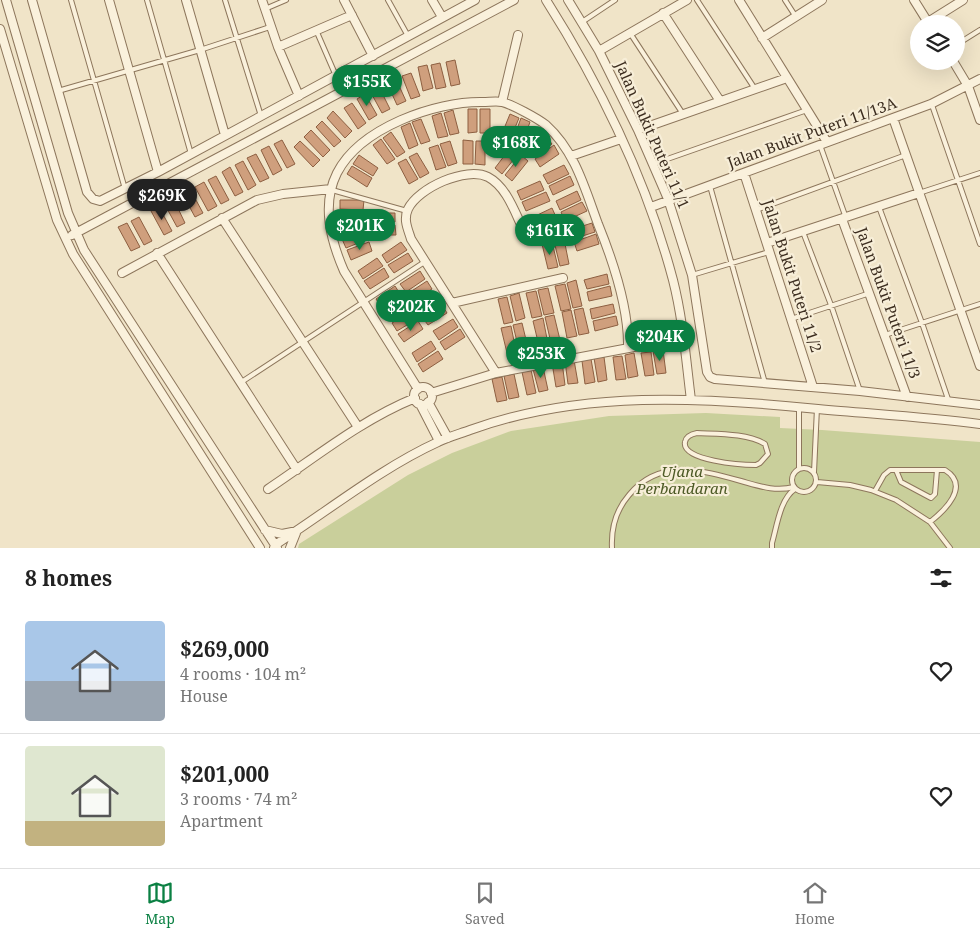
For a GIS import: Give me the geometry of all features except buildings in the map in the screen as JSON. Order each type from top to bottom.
[{"type":"street","points":[[6,0],[68,213],[84,250],[275,547]]},
{"type":"street","points":[[32,0],[88,194],[93,199],[100,201],[158,172],[475,0]]},
{"type":"street","points":[[109,0],[158,172]]},
{"type":"street","points":[[186,0],[225,135]]},
{"type":"street","points":[[262,0],[270,27],[299,96]]},
{"type":"street","points":[[344,0],[373,56]]},
{"type":"street","points":[[432,0],[442,17]]},
{"type":"street","points":[[66,239],[514,0]]},
{"type":"street","points":[[546,0],[570,37],[621,139],[651,206],[674,282],[691,400]]},
{"type":"street","name":"Jalan Bukit Puteri 11/1","points":[[568,0],[598,51],[638,130],[668,199],[692,275],[707,372],[715,380],[765,383]]},
{"type":"street","points":[[598,51],[686,0]]},
{"type":"street","points":[[739,0],[807,110],[823,144]]},
{"type":"street","points":[[762,38],[822,0]]},
{"type":"street","points":[[914,0],[924,15]]},
{"type":"street","points":[[941,15],[963,0]]},
{"type":"street","points":[[663,14],[720,102]]},
{"type":"street","points":[[278,47],[352,16]]},
{"type":"street","points":[[0,29],[58,220],[73,254],[260,548]]},
{"type":"street","points":[[502,102],[518,35]]},
{"type":"street","points":[[958,70],[968,86],[980,120]]},
{"type":"street","points":[[638,130],[787,78]]},
{"type":"street","name":"Jalan Bukit Puteri 11/13A","points":[[651,206],[932,104],[980,79]]},
{"type":"street","points":[[418,389],[344,272],[330,231],[331,189],[337,173],[347,158],[369,139],[404,118],[444,105],[472,102],[502,102],[544,124],[559,139],[571,156],[612,258],[628,326],[628,348]]},
{"type":"street","points":[[893,118],[980,366]]},
{"type":"street","points":[[571,156],[621,139]]},
{"type":"street","name":"Jalan Bukit Puteri 11/2","points":[[744,173],[813,387]]},
{"type":"street","points":[[496,373],[411,239],[406,224],[407,211],[416,198],[434,186],[449,179],[477,174],[488,177],[498,185],[506,196],[524,231]]},
{"type":"street","points":[[122,273],[257,200],[283,194],[331,189]]},
{"type":"street","points":[[767,244],[919,193]]},
{"type":"street","points":[[222,218],[358,426]]},
{"type":"street","name":"Jalan Bukit Puteri 11/3","points":[[844,219],[907,397]]},
{"type":"street","points":[[157,253],[297,470]]},
{"type":"street","points":[[452,303],[563,278]]},
{"type":"street","points":[[431,393],[496,373],[650,344]]},
{"type":"street","points":[[765,383],[860,391],[980,406]]},
{"type":"street","points":[[431,393],[425,387],[418,389],[415,393],[448,438]]},
{"type":"street","points":[[268,489],[358,426],[399,405],[421,402],[431,398],[431,393]]},
{"type":"street","points":[[275,547],[407,458],[439,441],[495,421],[538,411],[621,400],[691,400],[800,406],[980,424]]},
{"type":"street","points":[[421,402],[439,441]]},
{"type":"street","points":[[265,530],[282,534],[297,531]]},
{"type":"street","points":[[290,548],[297,531]]},
{"type":"street","points":[[254,539],[275,547]]},
{"type":"lane","points":[[71,0],[125,189]]},
{"type":"lane","points":[[147,0],[191,154]]},
{"type":"lane","points":[[225,0],[261,116]]},
{"type":"lane","points":[[264,9],[286,0]]},
{"type":"lane","points":[[388,0],[408,36]]},
{"type":"lane","points":[[582,22],[615,0]]},
{"type":"lane","points":[[697,0],[756,89]]},
{"type":"lane","points":[[785,0],[796,17]]},
{"type":"lane","points":[[58,91],[128,69],[200,50],[270,27]]},
{"type":"lane","points":[[316,30],[336,76]]},
{"type":"lane","points":[[965,39],[980,30]]},
{"type":"lane","points":[[630,33],[684,114]]},
{"type":"lane","points":[[932,104],[980,244]]},
{"type":"lane","points":[[652,164],[807,110]]},
{"type":"lane","points":[[823,144],[844,219]]},
{"type":"lane","points":[[756,210],[906,155]]},
{"type":"lane","points":[[919,193],[980,173]]},
{"type":"lane","points":[[710,186],[765,383]]},
{"type":"lane","points":[[331,189],[407,211]]},
{"type":"lane","points":[[880,207],[949,402]]},
{"type":"lane","points":[[803,232],[860,391]]},
{"type":"lane","points":[[692,275],[769,252]]},
{"type":"lane","points":[[240,383],[426,262]]},
{"type":"lane","points":[[791,319],[870,293]]},
{"type":"lane","points":[[885,335],[980,304]]},
{"type":"lane","points":[[800,406],[799,469],[792,477],[794,488],[799,492],[812,490],[817,482],[814,472],[817,408]]},
{"type":"lane","points":[[697,433],[746,437],[759,440],[768,449],[768,454],[765,458],[756,465],[706,459],[689,452],[684,442],[687,437],[697,433]]},
{"type":"lane","points":[[703,471],[706,459]]},
{"type":"lane","points":[[799,469],[809,469],[814,472]]},
{"type":"lane","points":[[612,548],[613,526],[623,501],[639,483],[669,470],[703,471],[778,490],[794,488]]},
{"type":"lane","points":[[896,470],[902,482],[931,498],[935,494],[937,470]]},
{"type":"lane","points":[[875,492],[886,472],[896,470],[945,470],[950,473],[955,483],[955,491],[946,510],[930,522]]},
{"type":"lane","points":[[817,482],[850,485],[875,492],[908,506],[930,522],[950,548]]},
{"type":"lane","points":[[772,548],[784,502],[794,488]]},
{"type":"green space","name":"Ujana Perbandaran","points":[[706,413],[780,417],[780,428],[980,442],[980,548],[298,548],[299,544],[408,475],[452,453],[511,431],[609,416]]}]
